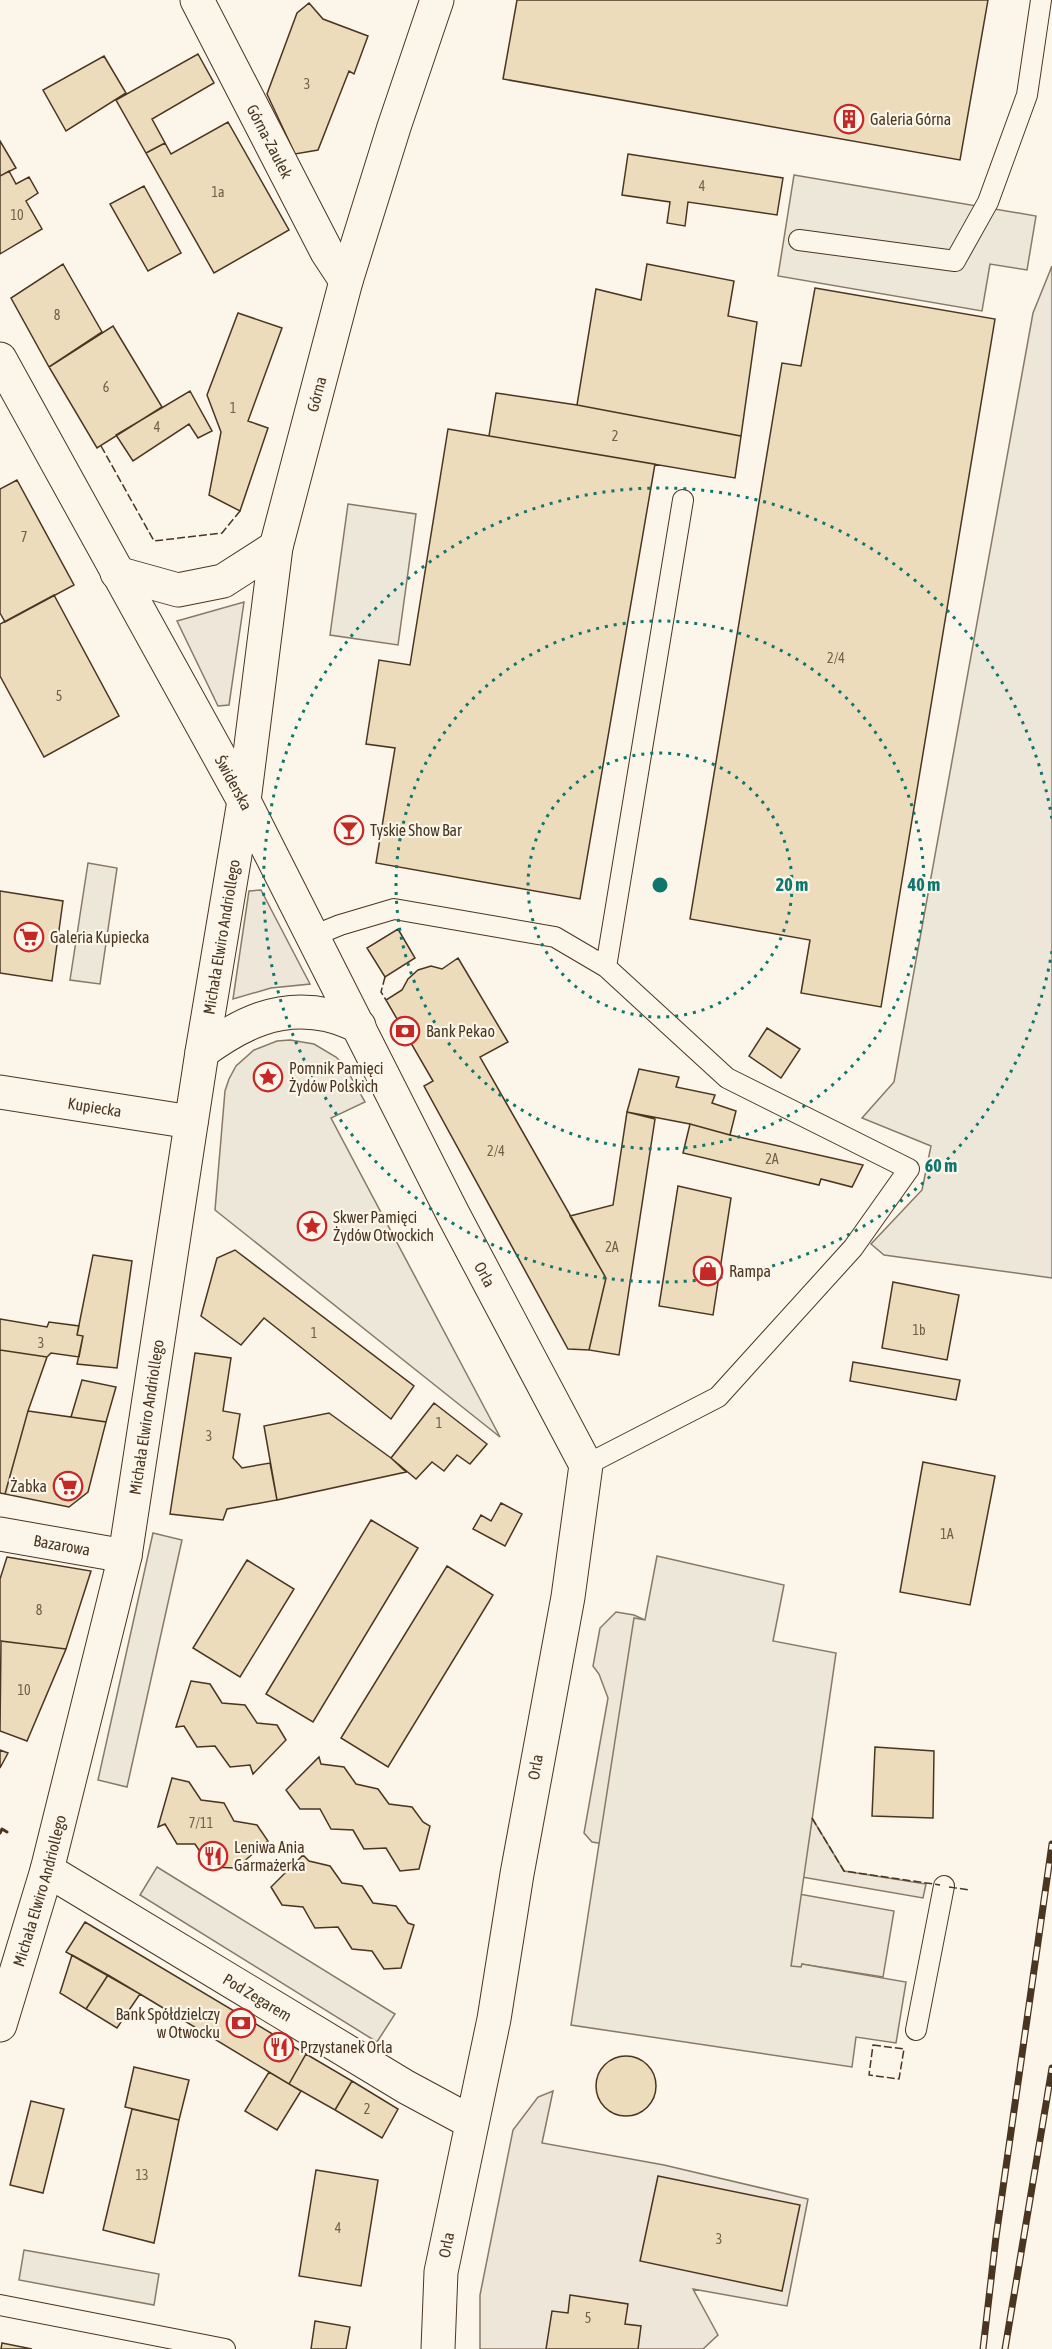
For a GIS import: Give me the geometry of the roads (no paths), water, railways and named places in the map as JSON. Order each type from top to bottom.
[{"type":"street","name":"Górna-Zaułek","points":[[197,0],[327,252],[346,281]]},
{"type":"street","name":"Górna","points":[[244,801],[276,547],[346,281],[437,0]]},
{"type":"street","name":"Świderska","points":[[0,359],[244,801],[453,1214]]},
{"type":"street","points":[[117,573],[178,590],[223,581],[276,547]]},
{"type":"street","name":"Michała Elwiro Andriollego","points":[[1,2017],[47,1870],[125,1556],[202,1052],[244,801]]},
{"type":"street","points":[[202,1052],[223,1036],[267,1015],[293,1012],[328,1015],[358,1026]]},
{"type":"street","name":"Kupiecka","points":[[0,1092],[191,1122]]},
{"type":"street","name":"Orla","points":[[438,2349],[441,2272],[494,2019],[517,1874],[568,1597],[586,1465],[453,1214]]},
{"type":"street","name":"Bazarowa","points":[[0,1534],[125,1556]]},
{"type":"street","name":"Pod Zegarem","points":[[47,1870],[406,2086],[471,2122]]},
{"type":"lane","points":[[799,240],[955,261],[988,202],[1027,95],[1041,0]]},
{"type":"lane","points":[[606,967],[683,500]]},
{"type":"lane","points":[[313,936],[340,925],[394,909],[555,937],[606,967],[727,1078],[909,1169],[853,1248],[718,1397],[586,1465]]},
{"type":"lane","points":[[916,2030],[944,1886]]},
{"type":"lane","points":[[0,2305],[225,2349]]},
{"type":"railway","points":[[983,2349],[996,2237],[1052,1844]]},
{"type":"railway","points":[[1005,2349],[1052,2068]]},
{"type":"place","name":"Galeria Górna","points":[[849,119]]},
{"type":"place","name":"Tyskie Show Bar","points":[[349,830]]},
{"type":"place","name":"Galeria Kupiecka","points":[[29,937]]},
{"type":"place","name":"Bank Pekao","points":[[405,1031]]},
{"type":"place","name":"Pomnik Pamięci Żydów Polskich","points":[[268,1077]]},
{"type":"place","name":"Skwer Pamięci Żydów Otwockich","points":[[312,1226]]},
{"type":"place","name":"Rampa","points":[[708,1271]]},
{"type":"place","name":"Żabka","points":[[68,1486]]},
{"type":"place","name":"Leniwa Ania Garmażerka","points":[[213,1856]]},
{"type":"place","name":"Bank Spółdzielczy w Otwocku","points":[[241,2023]]},
{"type":"place","name":"Przystanek Orla","points":[[279,2047]]}]
